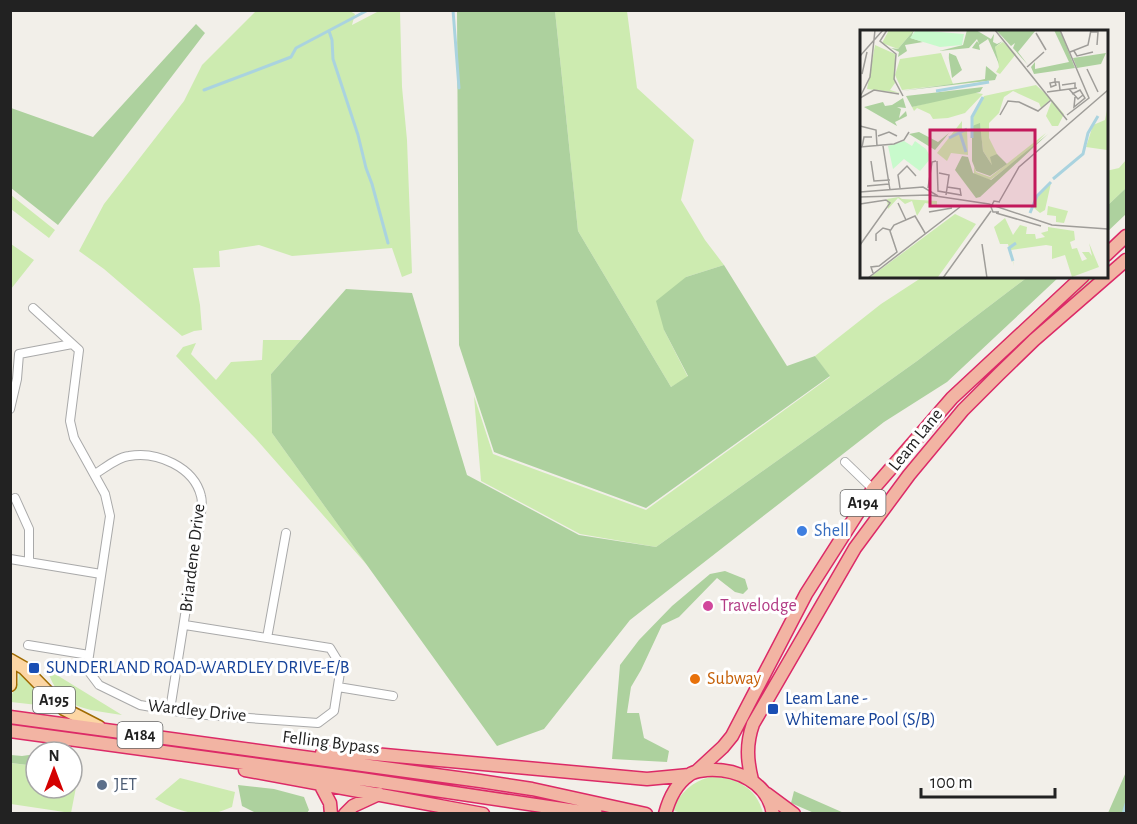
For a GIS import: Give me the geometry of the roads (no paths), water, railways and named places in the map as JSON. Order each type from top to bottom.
[{"type":"highway","points":[[1107,254],[1126,236]]},
{"type":"highway","name":"Leam Lane","points":[[1107,277],[1126,260]]},
{"type":"highway","name":"Leam Lane","points":[[693,773],[732,736],[806,594],[873,489],[952,398],[1081,278]]},
{"type":"highway","name":"Leam Lane","points":[[752,780],[747,753],[748,738],[753,724],[855,548],[909,475],[963,410],[1034,340],[1105,278]]},
{"type":"highway","name":"Felling Bypass","points":[[10,717],[480,781],[642,812]]},
{"type":"highway","name":"Felling Bypass","points":[[10,731],[596,813]]},
{"type":"highway","name":"A184","points":[[270,753],[363,753],[647,779],[693,773]]},
{"type":"highway","name":"A184","points":[[213,759],[252,772],[483,813]]},
{"type":"highway","points":[[693,773],[724,770],[752,780],[794,813]]},
{"type":"highway","name":"A194","points":[[665,813],[674,792],[693,773]]},
{"type":"highway","points":[[320,784],[330,803],[331,813]]},
{"type":"highway","points":[[766,793],[773,813]]},
{"type":"highway","points":[[345,813],[354,806],[380,794]]},
{"type":"main road","name":"A195","points":[[10,660],[24,668],[64,710],[105,730]]},
{"type":"main road","name":"A195","points":[[10,670],[10,686]]},
{"type":"street","points":[[33,308],[72,344]]},
{"type":"street","points":[[10,410],[19,354],[72,344]]},
{"type":"street","name":"Wardley Drive","points":[[72,344],[79,350],[70,420],[74,438],[96,474],[105,494],[110,516],[87,669],[99,685],[140,705],[192,714],[318,723],[334,711],[341,666],[330,648],[185,625]]},
{"type":"street","points":[[10,350],[15,351],[18,361]]},
{"type":"street","name":"Briardene Drive","points":[[96,474],[128,456],[154,457],[179,466],[194,481],[201,497],[200,520],[185,625],[170,710]]},
{"type":"street","points":[[846,462],[873,489]]},
{"type":"street","points":[[15,498],[29,529],[29,561]]},
{"type":"street","points":[[267,638],[286,533]]},
{"type":"street","points":[[10,559],[101,574]]},
{"type":"street","points":[[28,645],[89,655]]},
{"type":"street","points":[[338,687],[393,696]]},
{"type":"waterway","points":[[204,90],[291,57],[296,48],[368,10]]},
{"type":"waterway","points":[[453,10],[459,88]]},
{"type":"waterway","points":[[329,31],[333,59],[358,135],[388,243]]},
{"type":"waterway","points":[[1123,814],[1126,804]]},
{"type":"place","name":"Shell","points":[[802,531]]},
{"type":"place","name":"Travelodge","points":[[708,606]]},
{"type":"place","name":"SUNDERLAND ROAD-WARDLEY DRIVE-E/B","points":[[34,668]]},
{"type":"place","name":"Subway","points":[[695,679]]},
{"type":"place","name":"Leam Lane - Whitemare Pool (S/B)","points":[[773,709]]},
{"type":"place","name":"JET","points":[[102,785]]}]
